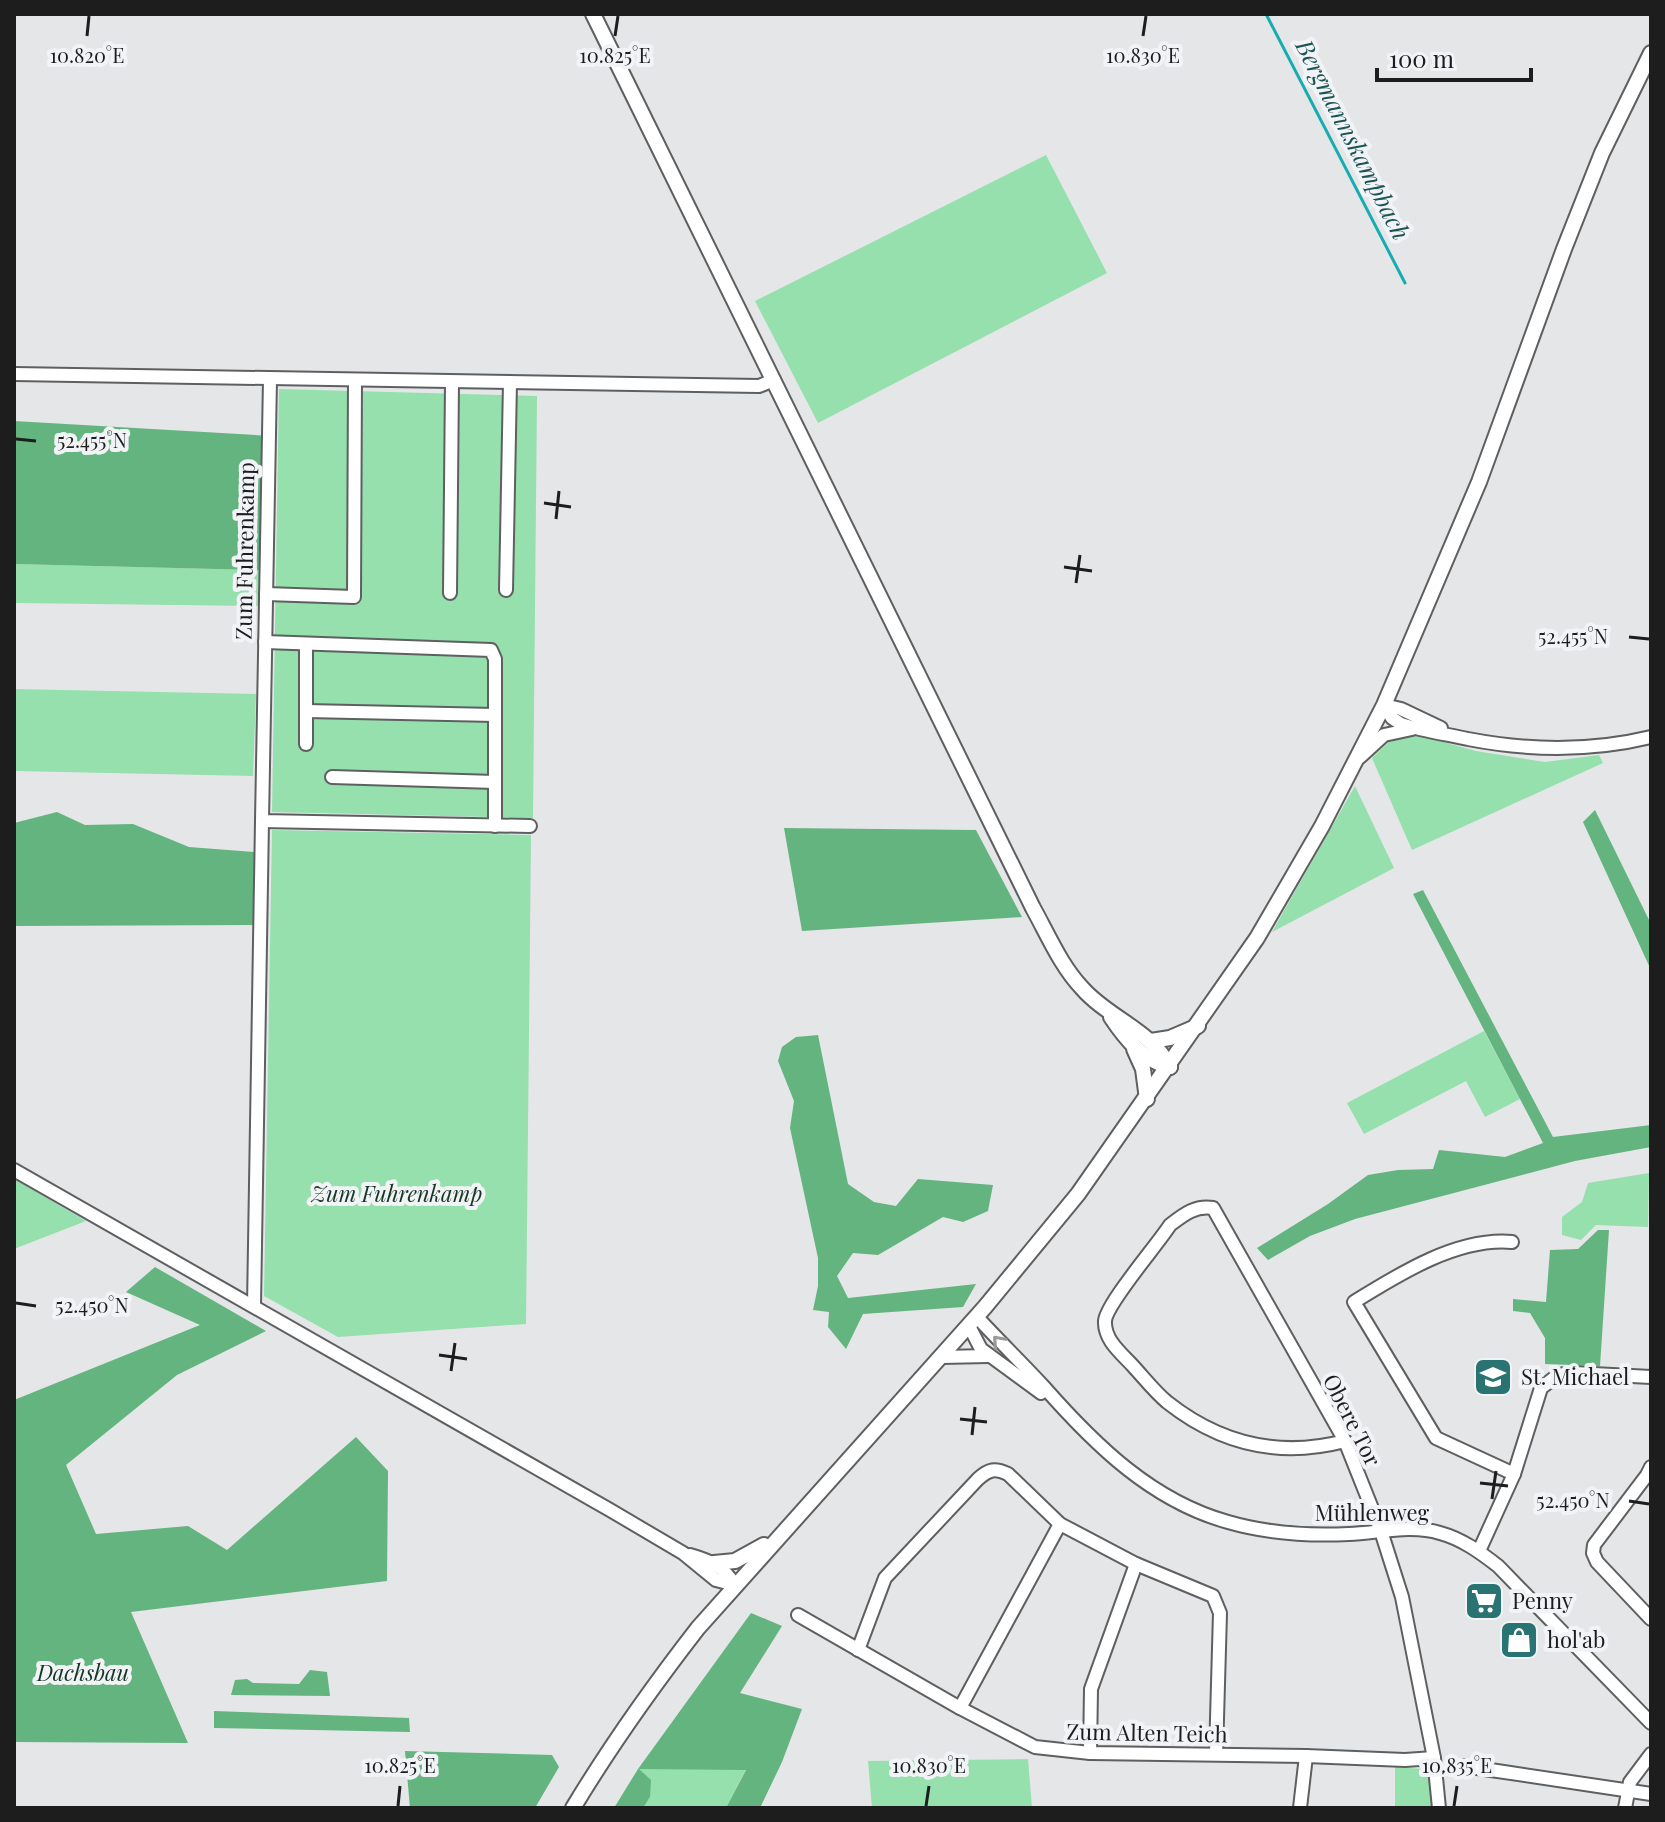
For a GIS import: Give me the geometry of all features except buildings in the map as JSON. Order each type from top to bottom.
[{"type":"main road","points":[[593,14],[1033,908],[1075,979],[1108,1011],[1151,1041],[1163,1053],[1170,1067]]},
{"type":"main road","points":[[573,1808],[659,1678],[735,1585],[973,1321],[1078,1194],[1170,1067],[1257,938],[1322,826],[1384,705],[1479,482],[1602,153],[1651,53]]},
{"type":"main road","points":[[1108,1011],[1132,1045],[1143,1069],[1147,1099]]},
{"type":"main road","points":[[1151,1041],[1170,1038],[1198,1026]]},
{"type":"main road","points":[[1132,1045],[1157,1064],[1170,1067]]},
{"type":"main road","points":[[714,1563],[742,1558],[778,1537]]},
{"type":"street","points":[[14,374],[759,386],[774,380]]},
{"type":"street","name":"Zum Fuhrenkamp","points":[[254,1306],[270,379]]},
{"type":"street","points":[[266,594],[354,597],[355,380]]},
{"type":"street","points":[[450,593],[452,382]]},
{"type":"street","points":[[506,590],[510,382]]},
{"type":"street","points":[[265,642],[491,650],[495,659],[495,826]]},
{"type":"street","points":[[306,644],[306,744]]},
{"type":"street","points":[[1384,705],[1392,718],[1415,728],[1507,747],[1541,750],[1608,746],[1651,737]]},
{"type":"street","points":[[1384,705],[1401,709],[1466,738]]},
{"type":"street","points":[[306,711],[495,715]]},
{"type":"street","points":[[1355,761],[1384,735],[1415,728]]},
{"type":"street","points":[[332,777],[495,782]]},
{"type":"street","points":[[262,821],[530,826]]},
{"type":"street","points":[[14,1170],[683,1553],[716,1580],[735,1585]]},
{"type":"street","name":"Obere Tor","points":[[1345,1441],[1301,1449],[1266,1448],[1223,1434],[1200,1424],[1165,1400],[1110,1342],[1105,1329],[1107,1310],[1170,1225],[1196,1209],[1213,1208],[1345,1441],[1381,1531],[1402,1597],[1434,1758],[1439,1808]]},
{"type":"street","points":[[1512,1242],[1491,1240],[1412,1265],[1354,1302],[1436,1438],[1514,1474]]},
{"type":"street","name":"Mühlenweg","points":[[973,1321],[975,1342],[1059,1405]]},
{"type":"street","name":"Mühlenweg","points":[[973,1321],[1102,1448],[1175,1502],[1228,1522],[1273,1530],[1327,1534],[1437,1532],[1479,1551],[1498,1566],[1651,1723]]},
{"type":"street","points":[[941,1357],[990,1356]]},
{"type":"street","points":[[1479,1551],[1514,1474],[1536,1397],[1548,1380],[1574,1373],[1651,1377]]},
{"type":"street","points":[[1651,1467],[1594,1545],[1593,1553],[1597,1562],[1651,1619]]},
{"type":"street","points":[[858,1650],[885,1578],[987,1471],[997,1469],[1008,1474],[1060,1524],[1136,1564],[1213,1596],[1220,1613],[1216,1754]]},
{"type":"street","points":[[960,1708],[1060,1524]]},
{"type":"street","points":[[683,1553],[714,1563],[727,1572],[735,1585]]},
{"type":"street","points":[[1090,1753],[1091,1689],[1136,1564]]},
{"type":"street","name":"Zum Alten Teich","points":[[798,1615],[960,1708],[1035,1747],[1090,1753],[1405,1760],[1434,1758]]},
{"type":"street","points":[[1625,1808],[1627,1790],[1651,1754]]},
{"type":"street","points":[[1300,1808],[1306,1756]]},
{"type":"street","points":[[1464,1766],[1651,1794]]},
{"type":"green space","points":[[1046,155],[1107,273],[818,423],[755,301]]},
{"type":"green space","points":[[279,389],[537,396],[533,818],[272,812]]},
{"type":"green space","points":[[14,421],[271,436],[261,570],[14,564]]},
{"type":"green space","points":[[14,564],[261,570],[259,606],[14,603]]},
{"type":"green space","points":[[14,689],[256,694],[253,776],[14,771]]},
{"type":"green space","points":[[1417,735],[1476,751],[1545,762],[1599,755],[1603,763],[1412,850],[1372,758],[1390,741]]},
{"type":"green space","points":[[1355,786],[1394,868],[1272,932]]},
{"type":"green space","points":[[1595,810],[1651,924],[1651,970],[1583,822]]},
{"type":"green space","points":[[57,812],[85,825],[133,824],[189,847],[254,852],[255,925],[14,926],[14,823]]},
{"type":"green space","points":[[784,828],[976,830],[1022,917],[802,931]]},
{"type":"green space","name":"Zum Fuhrenkamp","points":[[272,830],[531,835],[526,1324],[338,1337],[264,1296]]},
{"type":"green space","points":[[1423,890],[1553,1137],[1651,1125],[1651,1147],[1575,1161],[1355,1219],[1310,1236],[1268,1260],[1257,1248],[1368,1175],[1433,1169],[1439,1150],[1505,1157],[1543,1143],[1413,894]]},
{"type":"green space","points":[[1484,1031],[1520,1099],[1485,1117],[1466,1081],[1364,1134],[1347,1103]]},
{"type":"green space","points":[[818,1035],[848,1184],[874,1202],[896,1206],[918,1179],[993,1185],[988,1211],[963,1222],[943,1217],[878,1255],[853,1253],[837,1276],[848,1298],[976,1284],[963,1307],[863,1314],[846,1349],[828,1327],[829,1312],[813,1310],[818,1286],[818,1258],[790,1128],[794,1101],[778,1061],[782,1047],[796,1037]]},
{"type":"green space","points":[[1649,1173],[1648,1227],[1596,1225],[1581,1240],[1562,1235],[1562,1217],[1582,1202],[1588,1183]]},
{"type":"green space","points":[[14,1179],[86,1221],[14,1249]]},
{"type":"green space","points":[[1598,1230],[1609,1230],[1600,1366],[1545,1364],[1545,1338],[1530,1313],[1513,1311],[1513,1299],[1546,1302],[1550,1250],[1578,1249]]},
{"type":"green space","name":"Dachsbau","points":[[155,1267],[266,1331],[177,1375],[66,1465],[96,1534],[188,1526],[227,1550],[356,1437],[388,1471],[387,1581],[131,1612],[188,1743],[14,1742],[14,1400],[200,1325],[126,1292]]},
{"type":"green space","points":[[751,1613],[782,1626],[740,1693],[802,1709],[760,1808],[726,1808],[746,1770],[639,1769],[651,1780],[650,1797],[643,1808],[614,1808],[638,1769]]},
{"type":"green space","points":[[310,1670],[327,1672],[330,1696],[231,1695],[235,1680],[299,1684]]},
{"type":"green space","points":[[214,1711],[409,1718],[410,1732],[214,1728]]},
{"type":"green space","points":[[405,1751],[552,1755],[559,1767],[535,1808],[410,1808]]},
{"type":"green space","points":[[1028,1759],[1032,1808],[872,1808],[868,1761]]},
{"type":"green space","points":[[1395,1767],[1424,1769],[1437,1776],[1439,1808],[1395,1808]]},
{"type":"green space","points":[[638,1769],[746,1769],[726,1808],[643,1808],[650,1797]]},
{"type":"waterway","name":"Bergmannskampbach","points":[[1266,14],[1405,283]]},
{"type":"place","name":"St. Michael","points":[[1493,1377]]},
{"type":"place","name":"Penny","points":[[1484,1601]]},
{"type":"place","name":"hol'ab","points":[[1519,1640]]}]
